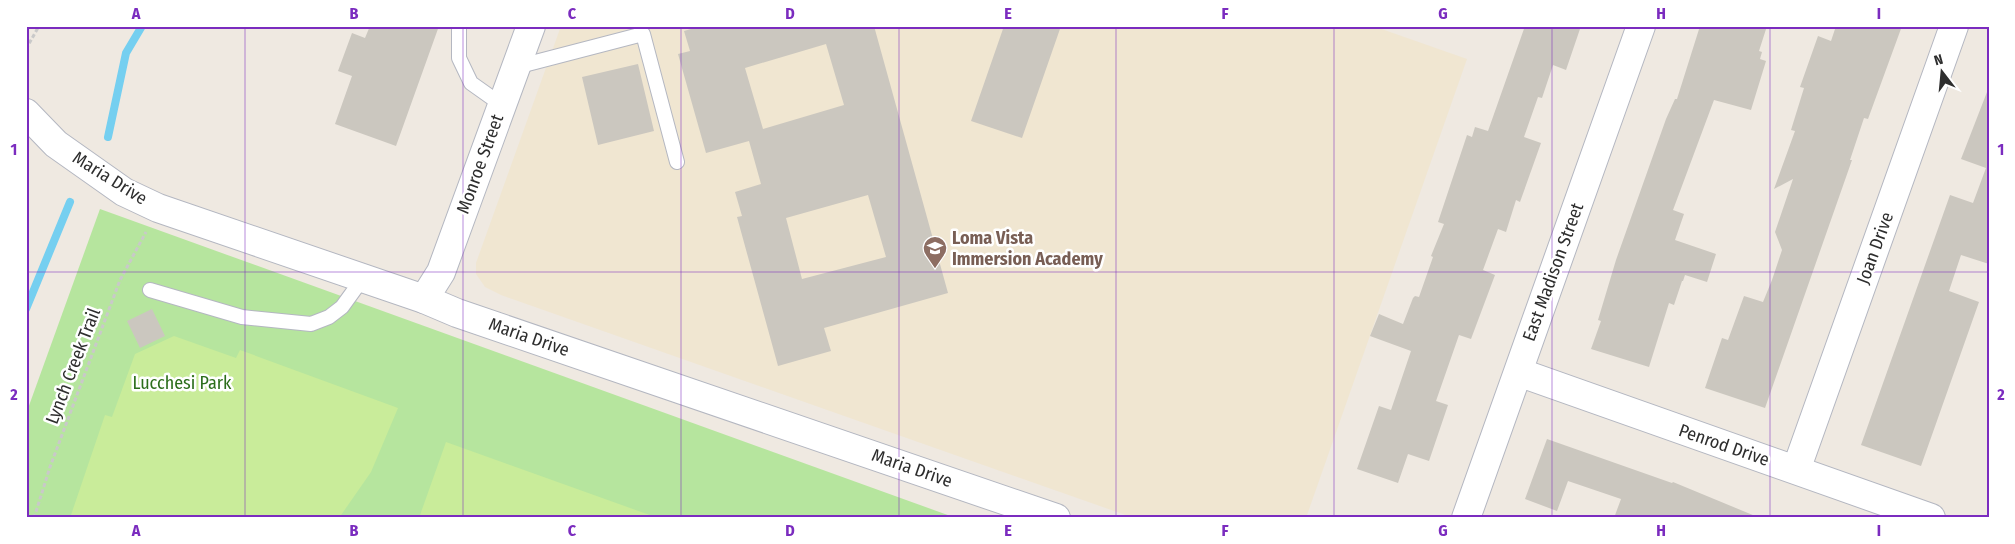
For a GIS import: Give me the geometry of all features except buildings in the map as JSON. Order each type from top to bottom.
[{"type":"street","name":"Monroe Street","points":[[424,299],[441,272],[531,26]]},
{"type":"street","name":"East Madison Street","points":[[1466,518],[1641,26]]},
{"type":"street","name":"Joan Drive","points":[[1796,470],[1954,26]]},
{"type":"street","name":"Maria Drive","points":[[26,113],[56,144],[124,192],[158,208],[424,299],[466,316],[1056,518]]},
{"type":"street","name":"Penrod Drive","points":[[1518,372],[1931,518]]},
{"type":"lane","points":[[459,26],[458,58],[470,83],[502,105]]},
{"type":"lane","points":[[516,66],[643,34],[676,162]]},
{"type":"lane","points":[[150,290],[242,318],[311,324],[329,318],[342,307],[363,278]]},
{"type":"path","points":[[26,49],[39,26]]},
{"type":"path","name":"Lynch Creek Trail","points":[[34,518],[50,467],[120,280],[147,229]]},
{"type":"shaded area","name":"Loma Vista Immersion Academy","points":[[561,26],[1373,26],[1467,59],[1306,518],[1134,518],[501,295],[485,287],[476,274],[476,263]]},
{"type":"green space","name":"Lucchesi Park","points":[[100,209],[956,518],[26,518],[26,414]]},
{"type":"green space","points":[[174,336],[236,358],[240,350],[398,408],[371,472],[339,518],[70,518],[105,415],[112,417],[135,354]]},
{"type":"green space","points":[[446,442],[658,518],[419,518]]},
{"type":"waterway","points":[[108,137],[126,53],[142,26]]},
{"type":"waterway","points":[[26,309],[70,202]]},
{"type":"place","name":"Loma Vista Immersion Academy","points":[[935,269]]}]
